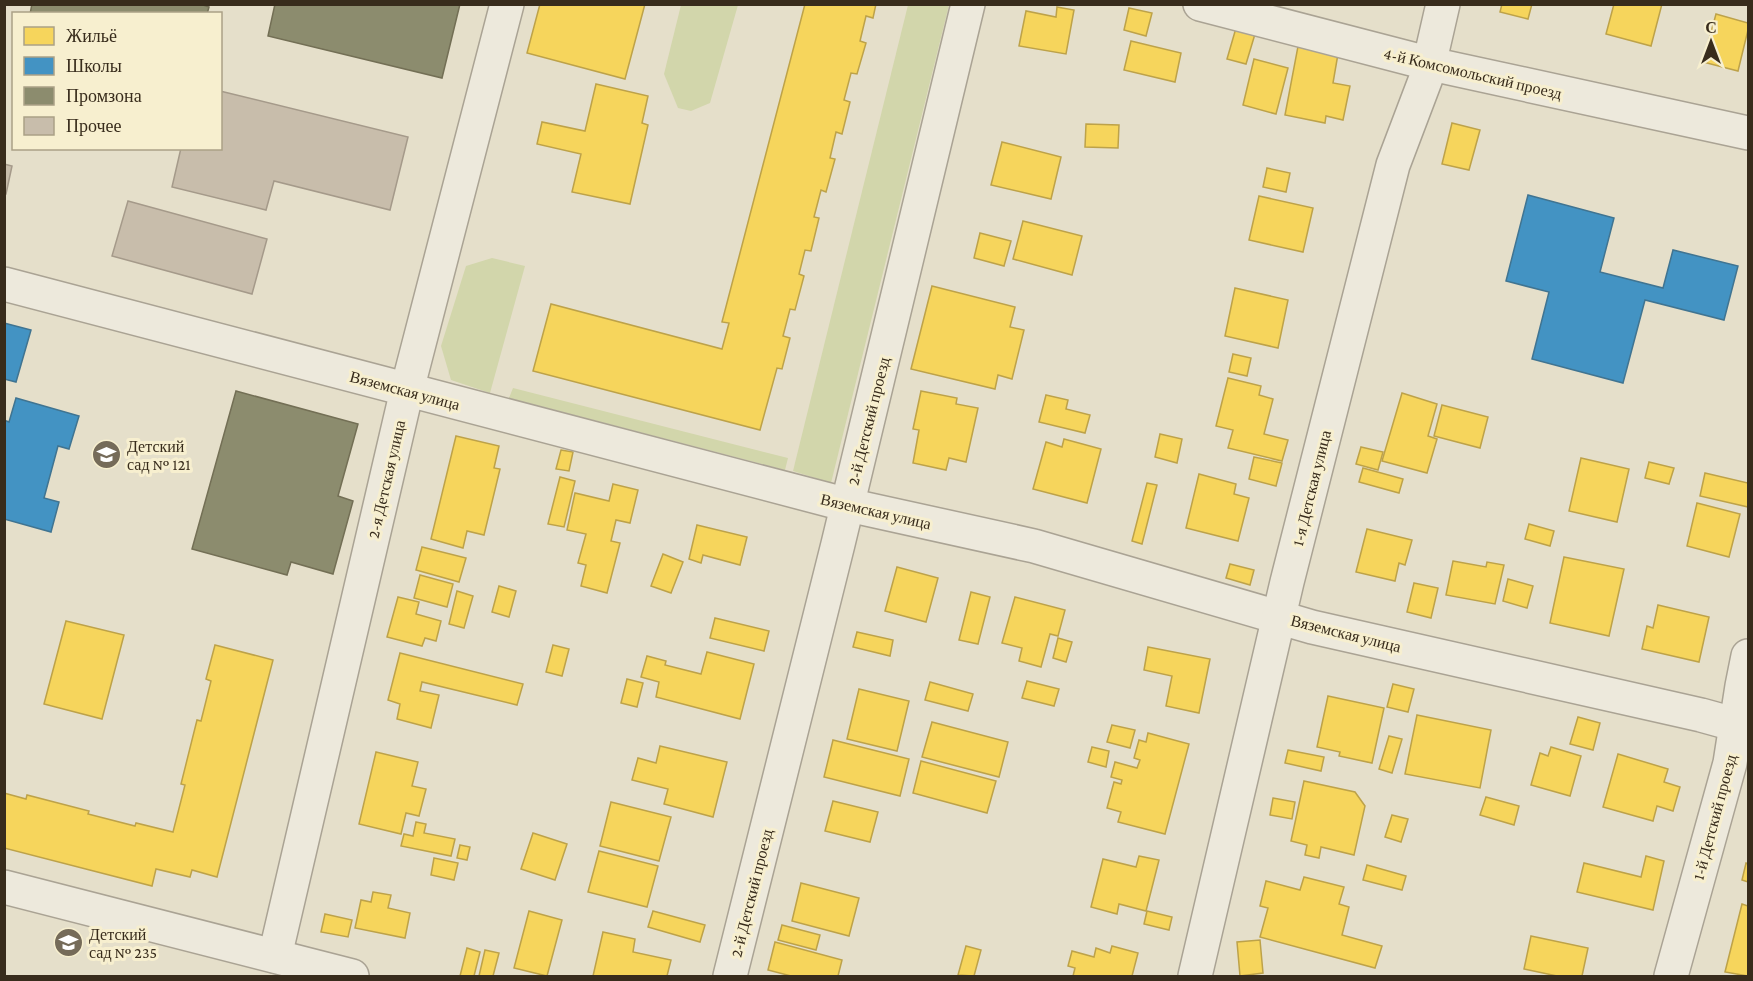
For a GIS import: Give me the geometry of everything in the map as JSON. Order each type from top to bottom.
[{"type":"street","name":"2-я Детская улица","points":[[275,956],[407,390],[507,4]]},
{"type":"street","name":"2-й Детский проезд","points":[[730,976],[848,505],[968,4]]},
{"type":"street","name":"4-й Комсомольский проезд","points":[[1200,4],[1431,64],[1749,133]]},
{"type":"street","name":"1-я Детская улица","points":[[1195,976],[1287,582],[1393,165],[1431,64],[1443,4]]},
{"type":"street","name":"Вяземская улица","points":[[4,284],[848,505],[1034,546],[1312,627],[1742,726]]},
{"type":"street","name":"1-й Детский проезд","points":[[1671,976],[1742,726],[1749,656]]},
{"type":"street","points":[[4,887],[352,976]]},
{"type":"green space","points":[[681,5],[738,5],[710,103],[691,111],[678,108],[664,74]]},
{"type":"green space","points":[[908,5],[949,5],[831,483],[793,471]]},
{"type":"green space","points":[[492,258],[525,266],[490,393],[451,380],[441,346],[466,266]]},
{"type":"green space","points":[[513,388],[788,458],[785,470],[509,398]]},
{"type":"building: Жильё","points":[[540,4],[645,4],[625,79],[527,53]]},
{"type":"building: Жильё","points":[[805,4],[876,4],[873,18],[866,16],[860,41],[866,43],[857,74],[851,73],[844,100],[850,102],[842,134],[836,132],[830,158],[835,159],[826,192],[821,190],[814,217],[819,218],[811,251],[805,250],[799,274],[804,276],[795,310],[790,309],[783,336],[790,338],[782,369],[777,368],[760,430],[533,371],[551,304],[722,349],[729,323],[722,322]]},
{"type":"building: Жильё","points":[[1502,4],[1532,4],[1528,19],[1500,12]]},
{"type":"building: Жильё","points":[[1614,4],[1662,4],[1651,46],[1606,34]]},
{"type":"building: Жильё","points":[[1057,7],[1074,10],[1066,54],[1019,46],[1026,11],[1056,17]]},
{"type":"building: Жильё","points":[[1129,8],[1152,13],[1146,36],[1124,30]]},
{"type":"building: Жильё","points":[[1716,14],[1748,23],[1738,71],[1703,62]]},
{"type":"building: Жильё","points":[[1236,28],[1255,34],[1246,64],[1227,59]]},
{"type":"building: Жильё","points":[[1131,41],[1181,53],[1175,82],[1124,70]]},
{"type":"building: Жильё","points":[[1299,41],[1339,48],[1333,83],[1350,86],[1343,120],[1326,116],[1325,123],[1285,115]]},
{"type":"building: Жильё","points":[[1254,59],[1288,68],[1276,114],[1243,105]]},
{"type":"building: Жильё","points":[[596,84],[648,96],[642,123],[648,125],[630,204],[572,192],[581,154],[537,144],[542,122],[585,131]]},
{"type":"building: Жильё","points":[[1452,123],[1480,130],[1469,170],[1442,164]]},
{"type":"building: Жильё","points":[[1086,124],[1119,125],[1118,148],[1085,147]]},
{"type":"building: Жильё","points":[[1002,142],[1061,157],[1051,199],[991,185]]},
{"type":"building: Жильё","points":[[1267,168],[1290,173],[1286,192],[1263,187]]},
{"type":"building: Жильё","points":[[1259,196],[1313,208],[1303,252],[1249,240]]},
{"type":"building: Жильё","points":[[1023,221],[1082,236],[1072,275],[1013,259]]},
{"type":"building: Жильё","points":[[980,233],[1011,241],[1004,266],[974,258]]},
{"type":"building: Жильё","points":[[932,286],[1015,307],[1010,327],[1024,330],[1012,379],[998,375],[995,389],[911,369]]},
{"type":"building: Жильё","points":[[1235,288],[1288,300],[1278,348],[1225,336]]},
{"type":"building: Жильё","points":[[1233,354],[1251,358],[1247,376],[1229,372]]},
{"type":"building: Жильё","points":[[1228,378],[1261,386],[1259,395],[1273,399],[1264,434],[1288,440],[1282,461],[1228,448],[1233,430],[1216,426]]},
{"type":"building: Жильё","points":[[921,391],[957,398],[956,404],[978,408],[966,462],[949,458],[946,470],[913,463],[919,430],[913,429]]},
{"type":"building: Жильё","points":[[1402,393],[1437,404],[1428,436],[1437,439],[1427,473],[1382,461]]},
{"type":"building: Жильё","points":[[1046,395],[1068,400],[1066,409],[1090,415],[1085,433],[1039,422]]},
{"type":"building: Жильё","points":[[1442,405],[1488,417],[1480,448],[1434,436]]},
{"type":"building: Жильё","points":[[1160,434],[1182,439],[1177,463],[1155,457]]},
{"type":"building: Жильё","points":[[456,436],[499,446],[494,468],[500,469],[484,535],[467,531],[463,548],[431,539]]},
{"type":"building: Жильё","points":[[1064,439],[1101,449],[1087,503],[1033,489],[1046,442],[1062,447]]},
{"type":"building: Жильё","points":[[1361,447],[1383,452],[1378,470],[1356,464]]},
{"type":"building: Жильё","points":[[561,450],[573,452],[569,471],[556,469]]},
{"type":"building: Жильё","points":[[1254,457],[1282,463],[1276,486],[1249,479]]},
{"type":"building: Жильё","points":[[1581,458],[1629,469],[1617,522],[1569,511]]},
{"type":"building: Жильё","points":[[1649,462],[1674,468],[1669,484],[1645,478]]},
{"type":"building: Жильё","points":[[1363,468],[1403,479],[1399,493],[1359,482]]},
{"type":"building: Жильё","points":[[1705,473],[1748,483],[1748,507],[1700,496]]},
{"type":"building: Жильё","points":[[1199,474],[1236,484],[1234,494],[1249,498],[1238,541],[1186,528]]},
{"type":"building: Жильё","points":[[560,477],[575,481],[564,527],[548,524]]},
{"type":"building: Жильё","points":[[1147,483],[1157,485],[1142,544],[1132,541]]},
{"type":"building: Жильё","points":[[613,484],[638,490],[630,523],[616,520],[611,541],[620,543],[607,593],[581,586],[586,565],[578,563],[586,534],[567,530],[575,493],[609,501]]},
{"type":"building: Жильё","points":[[1697,503],[1740,514],[1729,557],[1687,546]]},
{"type":"building: Жильё","points":[[1529,524],[1554,531],[1550,546],[1525,539]]},
{"type":"building: Жильё","points":[[697,525],[747,537],[740,565],[703,555],[701,563],[689,559]]},
{"type":"building: Жильё","points":[[1367,529],[1412,540],[1405,565],[1399,563],[1395,581],[1356,572]]},
{"type":"building: Жильё","points":[[422,547],[466,558],[459,582],[416,570]]},
{"type":"building: Жильё","points":[[663,554],[683,562],[671,593],[651,586]]},
{"type":"building: Жильё","points":[[1564,557],[1624,569],[1609,636],[1550,623]]},
{"type":"building: Жильё","points":[[1453,561],[1486,567],[1487,562],[1504,565],[1495,604],[1446,595]]},
{"type":"building: Жильё","points":[[1230,564],[1254,570],[1250,585],[1226,578]]},
{"type":"building: Жильё","points":[[897,567],[938,578],[926,622],[885,611]]},
{"type":"building: Жильё","points":[[420,575],[453,584],[447,607],[414,598]]},
{"type":"building: Жильё","points":[[1508,579],[1533,586],[1527,608],[1503,601]]},
{"type":"building: Жильё","points":[[1414,583],[1438,588],[1431,618],[1407,612]]},
{"type":"building: Жильё","points":[[499,586],[516,591],[509,617],[492,612]]},
{"type":"building: Жильё","points":[[457,591],[473,596],[464,628],[449,624]]},
{"type":"building: Жильё","points":[[971,592],[990,597],[978,644],[959,640]]},
{"type":"building: Жильё","points":[[398,597],[419,602],[416,614],[441,621],[436,641],[425,638],[422,646],[387,637]]},
{"type":"building: Жильё","points":[[1015,597],[1065,610],[1058,636],[1050,634],[1041,667],[1019,661],[1022,648],[1002,643]]},
{"type":"building: Жильё","points":[[1658,605],[1709,617],[1699,662],[1642,649],[1647,626],[1653,628]]},
{"type":"building: Жильё","points":[[715,618],[769,631],[764,651],[710,638]]},
{"type":"building: Жильё","points":[[66,621],[124,635],[102,719],[44,704]]},
{"type":"building: Жильё","points":[[857,632],[893,640],[890,656],[853,647]]},
{"type":"building: Жильё","points":[[1058,638],[1072,642],[1066,662],[1053,658]]},
{"type":"building: Жильё","points":[[215,645],[273,660],[217,877],[192,870],[190,877],[156,869],[152,886],[4,848],[4,793],[26,799],[27,795],[135,826],[136,823],[173,832],[185,785],[181,784],[197,720],[201,721],[211,681],[206,679]]},
{"type":"building: Жильё","points":[[553,645],[569,649],[562,676],[546,672]]},
{"type":"building: Жильё","points":[[1148,647],[1210,659],[1199,713],[1166,706],[1172,676],[1144,670]]},
{"type":"building: Жильё","points":[[707,652],[754,664],[740,719],[656,697],[659,682],[641,677],[647,656],[666,661],[665,665],[701,674]]},
{"type":"building: Жильё","points":[[400,653],[523,684],[517,705],[422,682],[420,691],[439,695],[431,728],[397,719],[400,704],[388,700]]},
{"type":"building: Жильё","points":[[627,679],[643,683],[637,707],[621,703]]},
{"type":"building: Жильё","points":[[1027,681],[1059,689],[1054,706],[1022,698]]},
{"type":"building: Жильё","points":[[930,682],[973,694],[968,711],[925,700]]},
{"type":"building: Жильё","points":[[1393,684],[1414,689],[1408,712],[1387,707]]},
{"type":"building: Жильё","points":[[859,689],[909,701],[897,751],[847,739]]},
{"type":"building: Жильё","points":[[1328,696],[1384,708],[1372,763],[1339,756],[1340,752],[1317,747]]},
{"type":"building: Жильё","points":[[1417,715],[1491,730],[1480,788],[1405,774]]},
{"type":"building: Жильё","points":[[1578,717],[1600,723],[1593,750],[1570,744]]},
{"type":"building: Жильё","points":[[932,722],[1008,742],[999,777],[922,757]]},
{"type":"building: Жильё","points":[[1112,725],[1135,730],[1130,748],[1107,742]]},
{"type":"building: Жильё","points":[[1148,733],[1189,744],[1165,834],[1118,822],[1121,812],[1107,808],[1114,782],[1121,784],[1122,780],[1111,777],[1115,762],[1137,768],[1140,760],[1134,758],[1139,740],[1146,742]]},
{"type":"building: Жильё","points":[[1389,736],[1402,739],[1392,773],[1379,769]]},
{"type":"building: Жильё","points":[[833,740],[909,759],[900,796],[824,777]]},
{"type":"building: Жильё","points":[[660,746],[727,762],[713,817],[664,804],[668,789],[632,780],[638,758],[656,763]]},
{"type":"building: Жильё","points":[[1092,747],[1109,751],[1106,767],[1088,762]]},
{"type":"building: Жильё","points":[[1551,747],[1581,756],[1570,796],[1531,785],[1540,753],[1548,756]]},
{"type":"building: Жильё","points":[[1288,750],[1324,757],[1321,771],[1285,763]]},
{"type":"building: Жильё","points":[[376,752],[418,762],[412,786],[426,789],[419,816],[406,813],[401,834],[359,824]]},
{"type":"building: Жильё","points":[[1618,754],[1668,769],[1664,782],[1680,787],[1673,811],[1657,806],[1653,821],[1603,807]]},
{"type":"building: Жильё","points":[[921,761],[996,781],[987,813],[913,793]]},
{"type":"building: Жильё","points":[[1304,781],[1355,792],[1365,806],[1354,855],[1321,847],[1319,858],[1305,855],[1307,845],[1291,841]]},
{"type":"building: Жильё","points":[[1486,797],[1519,806],[1514,825],[1480,815]]},
{"type":"building: Жильё","points":[[1273,798],[1295,802],[1292,819],[1270,815]]},
{"type":"building: Жильё","points":[[833,801],[878,812],[870,842],[825,831]]},
{"type":"building: Жильё","points":[[611,802],[671,817],[659,861],[600,846]]},
{"type":"building: Жильё","points":[[1392,815],[1408,819],[1401,842],[1385,837]]},
{"type":"building: Жильё","points":[[416,822],[426,824],[424,833],[455,839],[451,856],[401,846],[404,834],[413,836]]},
{"type":"building: Жильё","points":[[533,833],[567,844],[555,880],[521,869]]},
{"type":"building: Жильё","points":[[460,845],[470,847],[467,860],[457,858]]},
{"type":"building: Жильё","points":[[599,851],[658,866],[647,907],[588,892]]},
{"type":"building: Жильё","points":[[1139,856],[1159,860],[1146,911],[1119,904],[1117,914],[1091,907],[1103,859],[1136,867]]},
{"type":"building: Жильё","points":[[1646,856],[1664,861],[1653,910],[1577,892],[1584,863],[1641,877]]},
{"type":"building: Жильё","points":[[434,858],[458,863],[454,880],[431,875]]},
{"type":"building: Жильё","points":[[1746,863],[1748,864],[1748,882],[1742,880]]},
{"type":"building: Жильё","points":[[1367,865],[1406,876],[1402,890],[1363,880]]},
{"type":"building: Жильё","points":[[1304,877],[1344,887],[1339,904],[1349,907],[1342,935],[1382,946],[1375,968],[1260,937],[1268,908],[1260,906],[1266,881],[1300,890]]},
{"type":"building: Жильё","points":[[801,883],[859,898],[849,936],[792,921]]},
{"type":"building: Жильё","points":[[373,892],[391,895],[388,908],[410,913],[405,938],[355,928],[361,900],[371,902]]},
{"type":"building: Жильё","points":[[1742,904],[1748,906],[1748,976],[1725,972]]},
{"type":"building: Жильё","points":[[529,911],[562,920],[547,976],[514,968]]},
{"type":"building: Жильё","points":[[653,911],[705,925],[700,942],[648,927]]},
{"type":"building: Жильё","points":[[1147,911],[1172,917],[1169,930],[1144,924]]},
{"type":"building: Жильё","points":[[325,914],[352,920],[348,937],[321,932]]},
{"type":"building: Жильё","points":[[782,925],[820,935],[816,950],[778,940]]},
{"type":"building: Жильё","points":[[603,932],[635,939],[633,952],[671,960],[667,976],[593,976]]},
{"type":"building: Жильё","points":[[1531,936],[1588,948],[1582,976],[1557,976],[1524,969]]},
{"type":"building: Жильё","points":[[1260,940],[1263,973],[1240,976],[1237,942]]},
{"type":"building: Жильё","points":[[775,942],[842,960],[838,976],[791,976],[768,970]]},
{"type":"building: Жильё","points":[[966,946],[981,950],[974,976],[958,975]]},
{"type":"building: Жильё","points":[[1112,946],[1138,953],[1132,976],[1073,976],[1075,968],[1068,966],[1072,951],[1094,957],[1096,948],[1110,953]]},
{"type":"building: Жильё","points":[[467,948],[480,952],[474,976],[460,976]]},
{"type":"building: Жильё","points":[[485,950],[499,953],[493,976],[479,976]]},
{"type":"building: Школы","points":[[1528,195],[1614,218],[1600,272],[1663,288],[1673,250],[1738,266],[1724,320],[1645,300],[1623,383],[1532,359],[1549,292],[1506,281]]},
{"type":"building: Школы","points":[[4,323],[31,330],[16,382],[4,379]]},
{"type":"building: Школы","points":[[16,398],[79,416],[69,449],[58,446],[44,498],[59,502],[51,532],[4,519],[4,420],[9,422]]},
{"type":"building: Промзона","points":[[32,4],[200,4],[209,7],[208,12],[30,12]]},
{"type":"building: Промзона","points":[[275,4],[460,4],[442,78],[268,36]]},
{"type":"building: Промзона","points":[[236,391],[358,424],[338,496],[353,501],[333,574],[291,562],[287,575],[192,549]]},
{"type":"building: Прочее","points":[[222,91],[408,137],[390,210],[274,181],[266,210],[172,187],[181,150],[222,150]]},
{"type":"building: Прочее","points":[[4,164],[12,166],[6,194],[4,194]]},
{"type":"building: Прочее","points":[[128,201],[267,239],[252,294],[112,256]]},
{"type":"place","name":"Детский сад № 121","points":[[106,455]]},
{"type":"place","name":"Детский сад № 235","points":[[68,943]]}]
